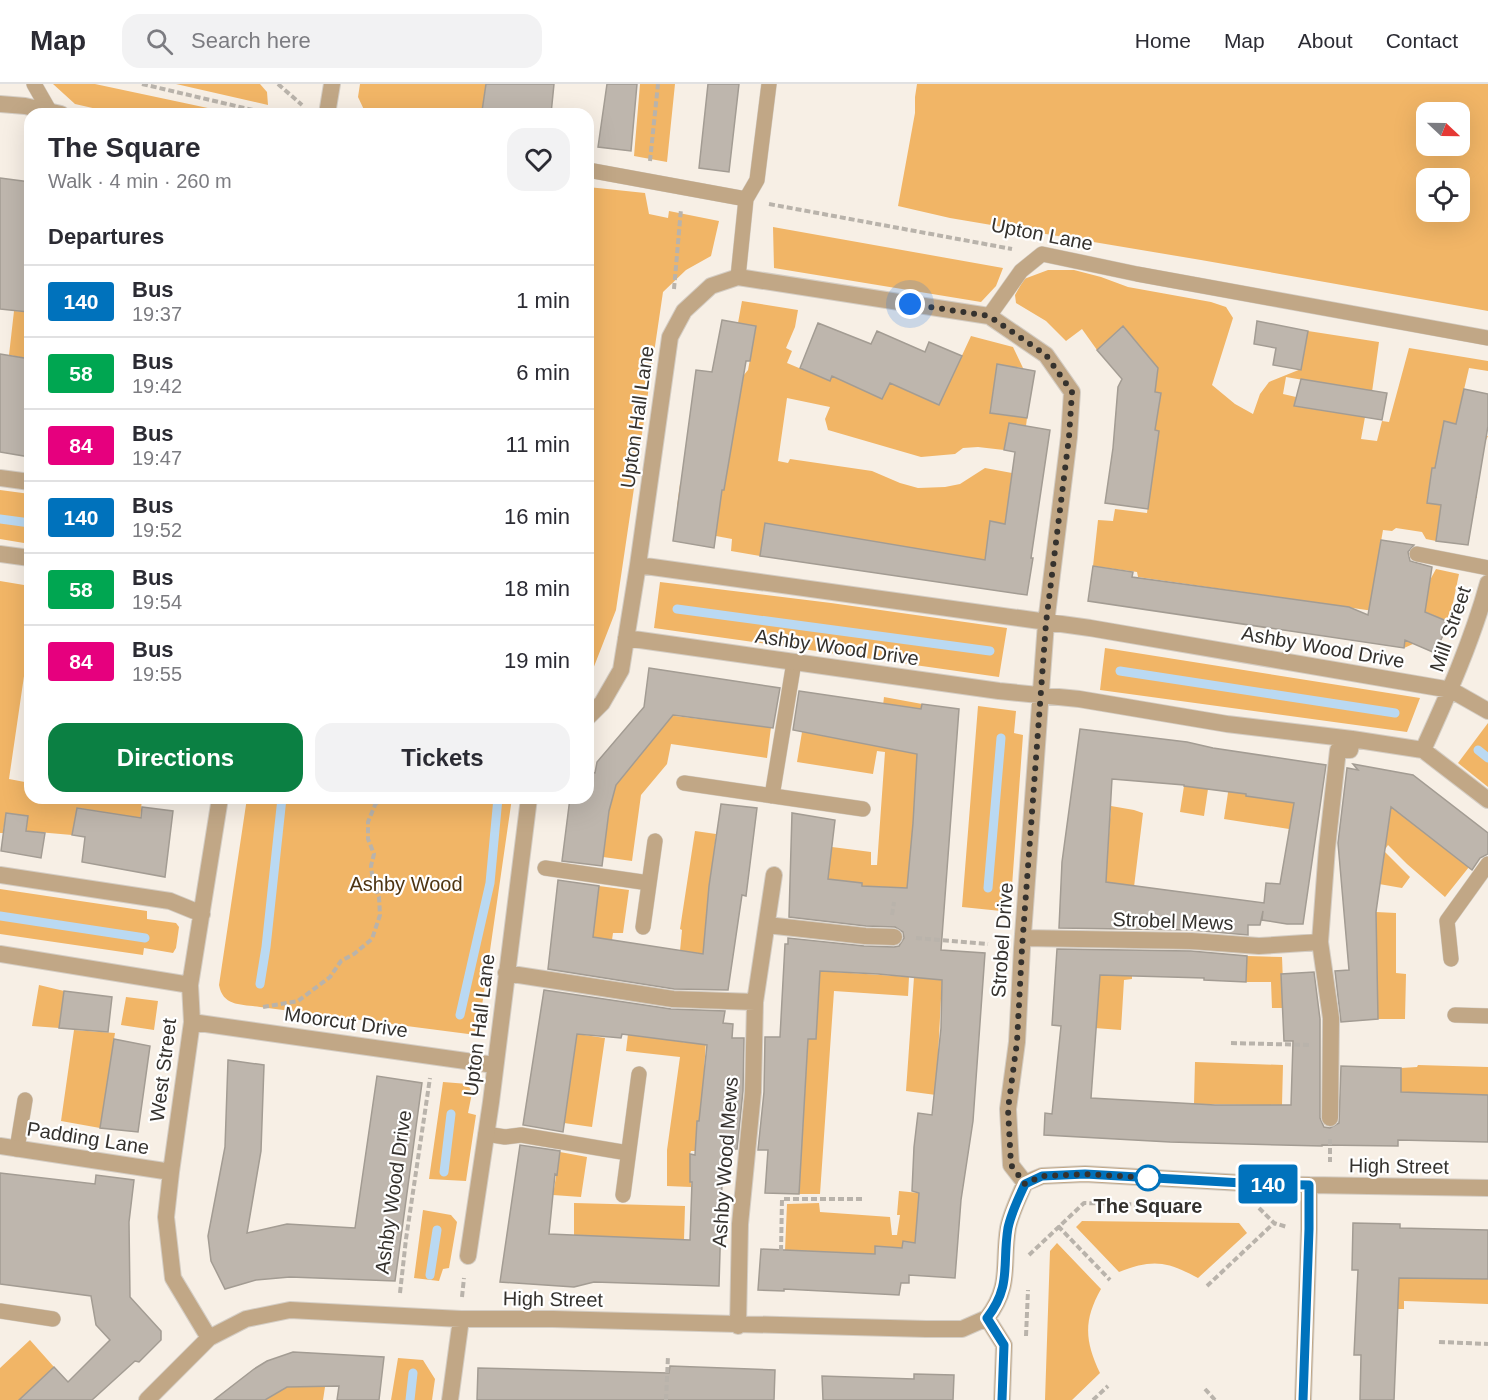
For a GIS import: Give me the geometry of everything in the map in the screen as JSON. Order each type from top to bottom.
[{"type":"street","points":[[328,108],[332,84]]},
{"type":"street","points":[[0,104],[30,108]]},
{"type":"street","name":"Upton Hall Lane","points":[[594,711],[602,703],[621,670],[670,337],[684,311],[711,286],[738,278],[989,316],[1046,355],[1072,392],[1069,437],[1046,623]]},
{"type":"street","points":[[0,477],[24,481]]},
{"type":"street","points":[[0,554],[24,557]]},
{"type":"street","name":"Ashby Wood Drive","points":[[638,565],[1090,628],[1451,690],[1488,711]]},
{"type":"street","name":"Mill Street","points":[[1451,690],[1488,583]]},
{"type":"street","points":[[1041,694],[1046,623]]},
{"type":"street","name":"Ashby Wood Drive","points":[[626,638],[999,691],[1041,694],[1227,724],[1423,750],[1488,800]]},
{"type":"street","points":[[1423,750],[1451,690]]},
{"type":"street","name":"Strobel Drive","points":[[1025,1184],[1011,1165],[1008,1109],[1017,1042],[1041,694]]},
{"type":"street","points":[[1330,1118],[1331,1018],[1320,942],[1327,848],[1338,750],[1350,750],[1352,739]]},
{"type":"street","name":"West Street","points":[[210,1338],[173,1278],[166,1217],[192,1022],[190,986],[219,804]]},
{"type":"street","name":"Upton Hall Lane","points":[[468,1257],[528,804]]},
{"type":"street","points":[[0,875],[170,901],[202,914]]},
{"type":"street","name":"Ashby Wood Mews","points":[[738,1326],[740,1224],[753,1092],[755,1002],[774,875]]},
{"type":"street","points":[[767,925],[894,937]]},
{"type":"street","name":"Strobel Mews","points":[[1024,938],[1191,941],[1259,946],[1320,942]]},
{"type":"street","points":[[0,954],[190,986]]},
{"type":"street","points":[[506,973],[673,999],[755,1002]]},
{"type":"street","name":"Moorcut Drive","points":[[192,1022],[494,1065]]},
{"type":"street","name":"Padding Lane","points":[[0,1146],[171,1172]]},
{"type":"street","points":[[1002,1400],[1004,1345],[987,1318],[1004,1289],[1008,1226],[1025,1184],[1042,1176],[1085,1174],[1309,1185],[1303,1400]]},
{"type":"street","name":"High Street","points":[[1309,1185],[1488,1188]]},
{"type":"street","name":"High Street","points":[[147,1400],[210,1338],[246,1319],[290,1310],[462,1319],[553,1319],[738,1326],[962,1329],[987,1318]]},
{"type":"street","points":[[450,1400],[462,1319]]},
{"type":"lane","points":[[34,84],[51,108]]},
{"type":"lane","points":[[738,278],[746,199],[757,180],[769,84]]},
{"type":"lane","points":[[594,171],[746,199]]},
{"type":"lane","points":[[989,316],[1022,271],[1042,254]]},
{"type":"lane","name":"Upton Lane","points":[[1042,254],[1148,276],[1488,338]]},
{"type":"lane","points":[[1417,554],[1488,568]]},
{"type":"lane","points":[[772,795],[794,662]]},
{"type":"lane","points":[[684,783],[863,809]]},
{"type":"lane","points":[[643,927],[655,841]]},
{"type":"lane","points":[[1451,959],[1446,921],[1488,864]]},
{"type":"lane","points":[[544,868],[649,883]]},
{"type":"lane","points":[[1455,1015],[1488,1016]]},
{"type":"lane","points":[[623,1196],[639,1074]]},
{"type":"lane","points":[[17,1149],[26,1100]]},
{"type":"lane","points":[[486,1134],[505,1137],[521,1135],[628,1153]]},
{"type":"lane","points":[[0,1311],[53,1319]]},
{"type":"path","points":[[142,84],[244,108]]},
{"type":"path","points":[[278,84],[302,105]]},
{"type":"path","points":[[649,181],[658,84]]},
{"type":"path","points":[[674,291],[684,189]]},
{"type":"path","name":"Upton Lane","points":[[746,199],[1042,254]]},
{"type":"path","points":[[257,1008],[298,1001],[330,977],[341,961],[354,954],[372,939],[380,915],[379,897],[373,882],[371,866],[374,854],[368,839],[368,822],[376,804]]},
{"type":"path","points":[[894,937],[988,944]]},
{"type":"path","points":[[1231,1043],[1331,1045]]},
{"type":"path","name":"Ashby Wood Drive","points":[[406,1294],[400,1293],[401,1282],[431,1072]]},
{"type":"path","points":[[781,1251],[782,1199],[862,1199]]},
{"type":"path","points":[[1029,1256],[1084,1203],[1200,1206]]},
{"type":"path","points":[[1259,1207],[1274,1222],[1289,1227]]},
{"type":"path","points":[[1207,1286],[1274,1222]]},
{"type":"path","points":[[1058,1226],[1110,1280]]},
{"type":"path","points":[[462,1298],[468,1257]]},
{"type":"path","points":[[1026,1346],[1028,1290]]},
{"type":"path","points":[[452,1297],[473,1298]]},
{"type":"path","points":[[1439,1342],[1488,1344]]},
{"type":"path","points":[[666,1400],[668,1356]]},
{"type":"path","points":[[1093,1400],[1108,1386]]},
{"type":"path","points":[[1205,1389],[1215,1400]]},
{"type":"green space","points":[[53,84],[95,84],[208,108],[93,108],[75,104]]},
{"type":"green space","points":[[176,84],[260,84],[267,92],[268,105]]},
{"type":"green space","points":[[360,84],[486,84],[482,108],[363,108],[358,97]]},
{"type":"green space","points":[[640,84],[675,84],[667,162],[634,156]]},
{"type":"green space","points":[[917,84],[1488,84],[1488,311],[950,218],[898,206],[915,113]]},
{"type":"green space","points":[[594,188],[645,193],[649,214],[668,218],[669,211],[719,221],[711,256],[686,270],[663,292],[616,610],[594,667]]},
{"type":"green space","points":[[773,227],[1003,268],[996,286],[981,302],[774,268]]},
{"type":"green space","points":[[1048,270],[1074,270],[1128,287],[1211,302],[1226,307],[1233,318],[1212,385],[1235,404],[1253,414],[1260,394],[1269,382],[1301,369],[1308,331],[1379,342],[1372,392],[1286,377],[1283,394],[1296,397],[1294,406],[1365,417],[1361,439],[1377,441],[1382,421],[1389,422],[1409,348],[1488,361],[1488,371],[1469,368],[1456,424],[1444,421],[1443,431],[1488,436],[1485,442],[1450,470],[1432,468],[1430,485],[1476,493],[1477,498],[1429,491],[1427,503],[1441,505],[1436,541],[1426,539],[1422,532],[1396,528],[1392,531],[1383,530],[1376,570],[1427,598],[1430,580],[1436,569],[1459,574],[1449,622],[1426,612],[1413,644],[1404,648],[1408,616],[1138,577],[1137,572],[1093,566],[1098,520],[1113,521],[1115,509],[1147,513],[1153,467],[1132,428],[1161,393],[1155,392],[1158,368],[1123,326],[1097,350],[1082,329],[1066,341],[1046,321],[1016,303],[1015,295],[1024,279]]},
{"type":"green space","points":[[742,301],[798,310],[795,327],[786,348],[792,351],[787,363],[830,381],[832,376],[882,399],[890,383],[939,405],[971,336],[1013,347],[1023,368],[997,365],[990,413],[1027,418],[1026,426],[1009,425],[1004,450],[963,448],[955,454],[921,457],[828,430],[825,419],[830,407],[787,398],[778,461],[788,463],[790,459],[872,471],[918,488],[960,484],[985,468],[1012,473],[1005,524],[990,521],[988,541],[990,576],[765,523],[760,556],[731,551],[732,539],[716,536],[718,513],[677,507],[680,484],[724,490],[743,376],[748,370],[756,327],[738,323]]},
{"type":"green space","points":[[14,311],[24,312],[24,358],[9,355]]},
{"type":"green space","points":[[0,490],[24,493],[24,543],[0,539]]},
{"type":"green space","points":[[0,581],[24,585],[24,676],[9,779],[24,782],[24,804],[142,804],[138,846],[121,844],[117,868],[102,865],[102,812],[77,808],[72,835],[26,831],[28,816],[6,813],[3,833],[0,833]]},
{"type":"green space","points":[[660,582],[1007,628],[999,677],[654,628]]},
{"type":"green space","points":[[1105,648],[1420,698],[1407,732],[1100,690]]},
{"type":"green space","points":[[884,697],[922,704],[908,888],[862,886],[862,883],[827,879],[832,847],[871,852],[871,865],[877,865],[885,752],[877,751],[873,774],[797,762],[802,732],[828,736],[880,731]]},
{"type":"green space","points":[[978,706],[1016,711],[1014,733],[1023,735],[1012,886],[1003,887],[1001,911],[962,907]]},
{"type":"green space","points":[[666,715],[771,727],[767,758],[671,744],[667,764],[641,795],[632,861],[603,857],[609,811],[615,787],[604,775]]},
{"type":"green space","points":[[1488,723],[1488,787],[1458,763]]},
{"type":"green space","points":[[1184,786],[1208,789],[1204,816],[1180,812]]},
{"type":"green space","points":[[1229,786],[1266,798],[1318,807],[1313,837],[1288,835],[1289,829],[1224,819]]},
{"type":"green space","name":"Ashby Wood","points":[[246,804],[511,804],[476,1035],[240,1005],[229,1001],[221,992],[219,985]]},
{"type":"green space","points":[[1389,805],[1469,867],[1445,897],[1388,845],[1384,851],[1410,877],[1402,888],[1379,884]]},
{"type":"green space","points":[[1111,806],[1143,813],[1134,887],[1104,900]]},
{"type":"green space","points":[[695,831],[716,834],[703,954],[680,951],[682,930],[680,929]]},
{"type":"green space","points":[[599,886],[629,890],[623,933],[613,933],[612,940],[592,937]]},
{"type":"green space","points":[[0,889],[147,911],[147,919],[176,923],[179,927],[176,948],[173,953],[144,948],[143,955],[0,934]]},
{"type":"green space","points":[[1376,912],[1396,913],[1396,973],[1406,974],[1405,1019],[1378,1019]]},
{"type":"green space","points":[[1102,951],[1132,952],[1132,979],[1124,980],[1121,1030],[1095,1028]]},
{"type":"green space","points":[[1247,956],[1282,957],[1284,1008],[1272,1008],[1271,982],[1246,982]]},
{"type":"green space","points":[[820,971],[912,977],[909,977],[908,996],[834,991],[820,1194],[799,1194],[808,1039],[816,1039]]},
{"type":"green space","points":[[914,977],[942,979],[936,1095],[906,1091]]},
{"type":"green space","points":[[39,985],[64,991],[59,1028],[32,1026]]},
{"type":"green space","points":[[126,997],[158,1001],[154,1030],[121,1025]]},
{"type":"green space","points":[[707,1023],[701,1122],[697,1122],[696,1151],[691,1151],[690,1154],[691,1187],[667,1186],[667,1150],[680,1057],[626,1051],[628,1034],[689,1043]]},
{"type":"green space","points":[[74,1030],[115,1033],[100,1128],[61,1121]]},
{"type":"green space","points":[[577,1034],[605,1038],[592,1127],[564,1123]]},
{"type":"green space","points":[[1195,1062],[1283,1065],[1282,1105],[1194,1104]]},
{"type":"green space","points":[[1418,1065],[1488,1067],[1488,1095],[1441,1094],[1400,1105],[1401,1068]]},
{"type":"green space","points":[[443,1082],[468,1084],[472,1093],[468,1113],[476,1115],[466,1181],[429,1179]]},
{"type":"green space","points":[[560,1152],[587,1157],[581,1197],[553,1195]]},
{"type":"green space","points":[[899,1191],[919,1193],[915,1243],[903,1241],[902,1248],[876,1246],[875,1254],[785,1251],[787,1204],[819,1203],[820,1212],[890,1217],[892,1235],[897,1235],[900,1215],[897,1215]]},
{"type":"green space","points":[[574,1203],[685,1206],[684,1240],[574,1236]]},
{"type":"green space","points":[[423,1210],[451,1215],[457,1222],[449,1268],[443,1269],[439,1281],[414,1278]]},
{"type":"green space","points":[[1082,1221],[1239,1223],[1247,1233],[1198,1278],[1177,1268],[1159,1264],[1141,1265],[1119,1272],[1076,1227]]},
{"type":"green space","points":[[1057,1243],[1101,1289],[1091,1311],[1088,1331],[1091,1351],[1100,1373],[1072,1400],[1045,1400],[1050,1251]]},
{"type":"green space","points":[[1395,1257],[1436,1278],[1488,1279],[1488,1304],[1404,1301],[1404,1309],[1397,1309]]},
{"type":"green space","points":[[30,1340],[54,1367],[19,1400],[0,1400],[0,1368]]},
{"type":"green space","points":[[398,1358],[423,1360],[435,1379],[432,1400],[391,1400]]},
{"type":"green space","points":[[287,1387],[325,1387],[323,1400],[265,1400]]},
{"type":"building","points":[[486,84],[554,84],[552,108],[482,108]]},
{"type":"building","points":[[607,84],[637,84],[631,151],[598,147]]},
{"type":"building","points":[[708,84],[739,84],[729,172],[699,168]]},
{"type":"building","points":[[0,178],[24,181],[24,312],[0,309]]},
{"type":"building","points":[[722,320],[756,326],[750,361],[746,361],[724,490],[722,490],[714,548],[673,541],[696,370],[712,372]]},
{"type":"building","points":[[1257,321],[1308,331],[1301,370],[1273,365],[1276,348],[1254,344]]},
{"type":"building","points":[[818,323],[871,344],[877,331],[925,352],[929,342],[962,356],[939,405],[890,383],[882,399],[832,376],[830,381],[800,368]]},
{"type":"building","points":[[1123,326],[1158,368],[1155,392],[1161,393],[1155,430],[1159,431],[1148,509],[1105,503],[1113,448],[1118,387],[1122,379],[1097,350]]},
{"type":"building","points":[[0,354],[24,358],[24,456],[0,452]]},
{"type":"building","points":[[997,364],[1035,371],[1027,418],[990,413]]},
{"type":"building","points":[[1301,379],[1387,393],[1382,420],[1294,406]]},
{"type":"building","points":[[1464,389],[1488,394],[1488,426],[1468,545],[1436,541],[1441,505],[1427,503],[1432,468],[1435,468],[1444,421],[1456,424]]},
{"type":"building","points":[[1009,423],[1050,430],[1027,595],[760,556],[765,523],[985,560],[990,521],[1005,524],[1015,452],[1004,450]]},
{"type":"building","points":[[1381,540],[1414,545],[1408,552],[1410,561],[1432,567],[1425,612],[1449,622],[1435,653],[1405,640],[1404,648],[1088,601],[1093,566],[1133,572],[1132,577],[1349,607],[1368,615]]},
{"type":"building","points":[[649,668],[780,688],[773,728],[673,715],[616,785],[609,811],[602,866],[562,861],[569,804],[594,804],[594,773],[597,762],[644,707]]},
{"type":"building","points":[[799,691],[921,709],[922,704],[959,709],[941,950],[985,953],[973,1121],[961,1200],[955,1278],[909,1275],[909,1283],[901,1283],[899,1295],[784,1289],[784,1291],[758,1290],[761,1249],[875,1254],[875,1246],[902,1248],[903,1241],[915,1243],[919,1193],[912,1191],[918,1113],[932,1115],[941,1028],[942,980],[820,971],[816,1039],[808,1039],[799,1194],[765,1193],[768,1150],[758,1150],[764,1092],[765,1037],[780,1037],[785,944],[788,944],[788,938],[894,947],[899,946],[904,938],[903,932],[895,927],[789,917],[792,813],[835,820],[828,879],[862,883],[862,886],[907,888],[913,823],[917,754],[793,730]]},
{"type":"building","points":[[1080,729],[1187,742],[1326,765],[1303,924],[1262,920],[1263,911],[1260,925],[1248,925],[1248,935],[1191,930],[1059,928],[1062,862]],"holes":[[[1112,779],[1184,785],[1294,803],[1280,884],[1266,883],[1264,903],[1106,882]]]},
{"type":"building","points":[[1353,764],[1413,775],[1488,833],[1488,854],[1480,858],[1472,870],[1391,807],[1376,912],[1378,1019],[1341,1022],[1335,971],[1349,970],[1338,843],[1347,768],[1358,770]]},
{"type":"building","points":[[721,804],[757,808],[746,896],[742,895],[728,990],[674,989],[548,969],[558,880],[599,886],[593,937],[703,954],[709,886]]},
{"type":"building","points":[[142,807],[173,811],[165,877],[82,862],[85,837],[72,835],[77,808],[141,818]]},
{"type":"building","points":[[6,813],[28,816],[26,831],[45,833],[41,858],[1,851]]},
{"type":"building","points":[[1057,949],[1191,951],[1247,956],[1246,982],[1204,980],[1204,978],[1100,975],[1091,1098],[1215,1105],[1291,1105],[1293,1041],[1284,1041],[1281,974],[1314,972],[1320,1019],[1320,1118],[1324,1127],[1330,1128],[1339,1123],[1341,1066],[1401,1068],[1401,1092],[1488,1095],[1488,1142],[1398,1140],[1398,1146],[1322,1146],[1170,1142],[1044,1135],[1045,1113],[1052,1114],[1061,1026],[1052,1025]]},
{"type":"building","points":[[544,990],[671,1009],[725,1011],[723,1023],[733,1024],[732,1038],[744,1038],[743,1091],[737,1149],[723,1149],[719,1286],[594,1282],[574,1287],[500,1282],[520,1145],[560,1151],[557,1175],[555,1174],[549,1234],[690,1240],[692,1182],[690,1182],[690,1154],[695,1155],[707,1045],[622,1034],[621,1038],[577,1034],[563,1132],[523,1125]]},
{"type":"building","points":[[64,991],[112,997],[108,1032],[59,1028]]},
{"type":"building","points":[[114,1039],[150,1046],[138,1132],[100,1128]]},
{"type":"building","points":[[228,1060],[264,1065],[261,1151],[247,1233],[287,1224],[355,1228],[377,1076],[422,1083],[395,1281],[290,1277],[256,1280],[225,1289],[211,1261],[208,1236],[225,1147]]},
{"type":"building","points":[[0,1173],[95,1184],[96,1175],[134,1180],[129,1222],[130,1297],[161,1331],[161,1340],[139,1362],[135,1361],[92,1400],[19,1400],[54,1367],[68,1382],[110,1340],[96,1325],[91,1296],[0,1284]]},
{"type":"building","points":[[1353,1223],[1400,1224],[1400,1228],[1488,1230],[1488,1279],[1399,1278],[1394,1400],[1360,1400],[1361,1355],[1354,1355],[1358,1270],[1352,1270]]},
{"type":"building","points":[[293,1352],[384,1357],[379,1400],[337,1400],[339,1386],[287,1387],[265,1400],[214,1400],[267,1361]]},
{"type":"building","points":[[670,1366],[775,1370],[774,1400],[477,1400],[478,1368],[669,1373]]},
{"type":"building","points":[[914,1374],[954,1375],[953,1400],[823,1400],[822,1376],[914,1379]]},
{"type":"waterway","points":[[0,519],[24,522]]},
{"type":"waterway","points":[[677,609],[990,651]]},
{"type":"waterway","points":[[1120,671],[1395,713]]},
{"type":"waterway","points":[[988,888],[1001,738]]},
{"type":"waterway","points":[[1478,750],[1488,758]]},
{"type":"waterway","points":[[260,984],[281,804]]},
{"type":"waterway","points":[[460,1015],[490,883],[497,804]]},
{"type":"waterway","points":[[0,916],[145,938]]},
{"type":"waterway","points":[[444,1172],[451,1114]]},
{"type":"waterway","points":[[430,1275],[437,1230]]},
{"type":"waterway","points":[[410,1400],[413,1373]]},
{"type":"bus line","name":"140","points":[[1002,1400],[1004,1345],[987,1318],[1004,1289],[1008,1226],[1025,1184],[1042,1176],[1085,1174],[1309,1185],[1303,1400]]},
{"type":"place","name":"The Square","points":[[1148,1178]]},
{"type":"route","points":[[910,304],[989,316],[1046,355],[1072,392],[1069,437],[1046,623],[1017,1042],[1008,1109],[1011,1165],[1025,1184],[1042,1176],[1085,1174],[1151,1178],[1148,1178]]}]
